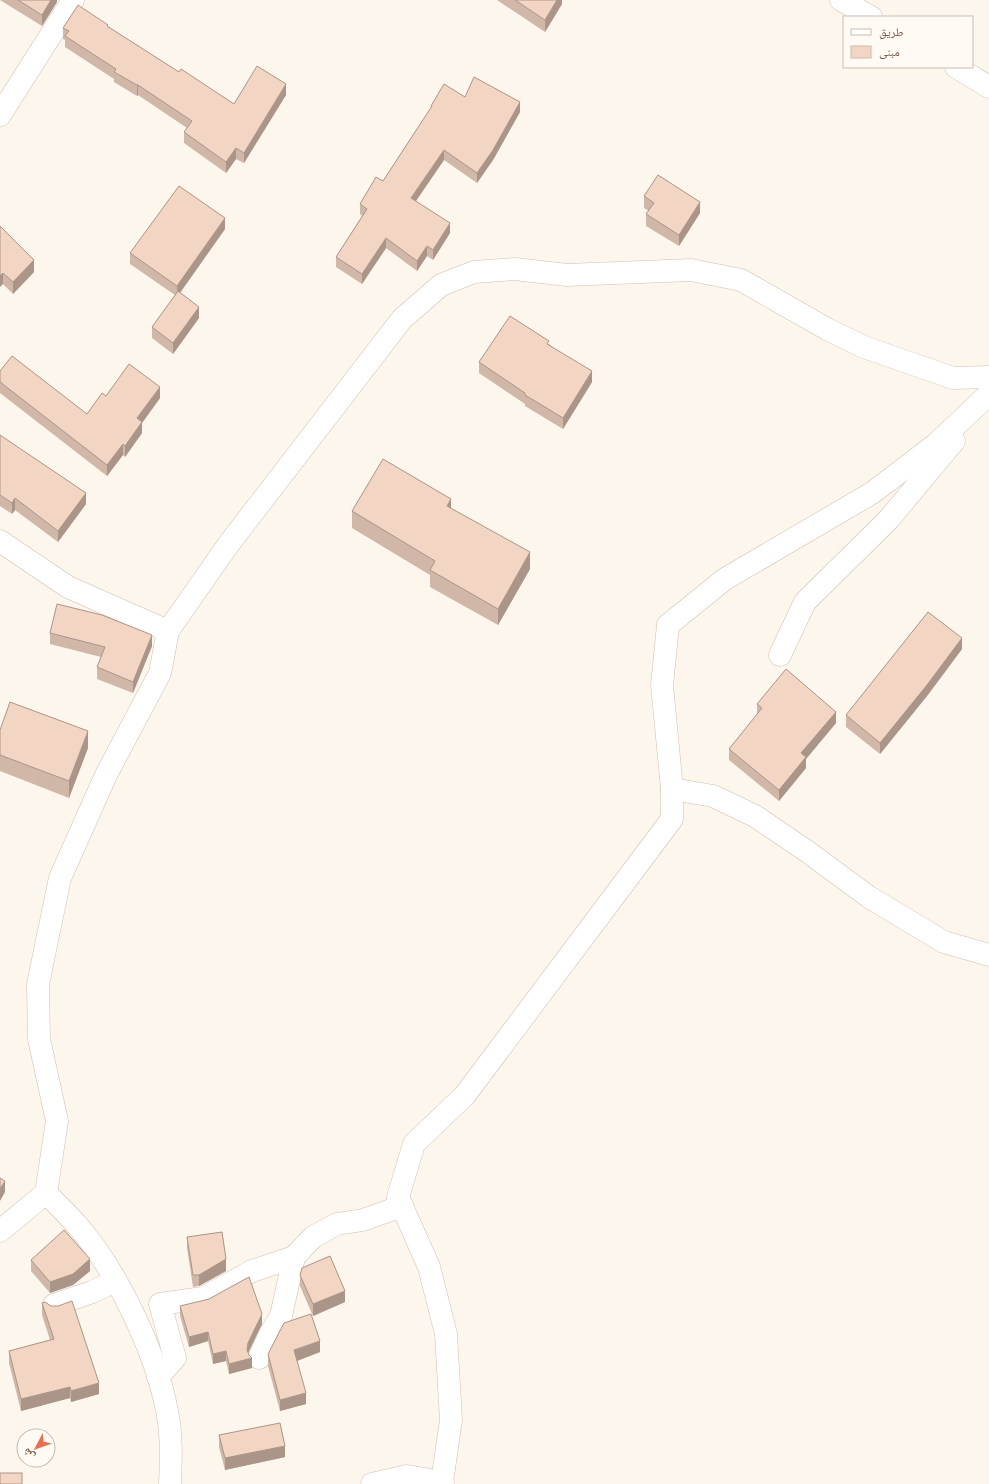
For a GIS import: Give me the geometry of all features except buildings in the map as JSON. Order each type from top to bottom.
[{"type":"street","points":[[0,115],[73,0]]},
{"type":"street","points":[[841,0],[869,16]]},
{"type":"street","points":[[958,68],[989,87]]},
{"type":"street","points":[[0,1231],[46,1193],[57,1120],[39,1040],[38,984],[60,878],[106,775],[160,674],[168,631],[228,545],[402,319],[441,285],[474,272],[515,269],[567,275],[691,270],[741,280],[827,329],[864,347],[954,378],[989,377]]},
{"type":"street","points":[[372,1484],[407,1476],[442,1483],[451,1420],[446,1334],[429,1267],[398,1197],[414,1144],[465,1095],[672,819],[672,789],[662,685],[668,625],[725,579],[872,493],[935,445],[989,394]]},
{"type":"street","points":[[780,654],[805,602],[890,519],[989,399]]},
{"type":"street","points":[[0,542],[68,587],[168,631]]},
{"type":"street","points":[[672,789],[713,796],[755,816],[808,852],[869,897],[944,942],[989,954]]},
{"type":"street","points":[[46,1193],[78,1227],[104,1262],[128,1303],[155,1363],[167,1411],[171,1446],[170,1484]]},
{"type":"street","points":[[158,1377],[175,1358],[160,1304],[202,1298],[252,1271],[294,1257],[313,1237],[337,1224],[363,1220],[402,1206]]},
{"type":"street","points":[[259,1358],[270,1334],[281,1316],[294,1257]]},
{"type":"street","points":[[54,1305],[92,1292],[115,1281]]}]
